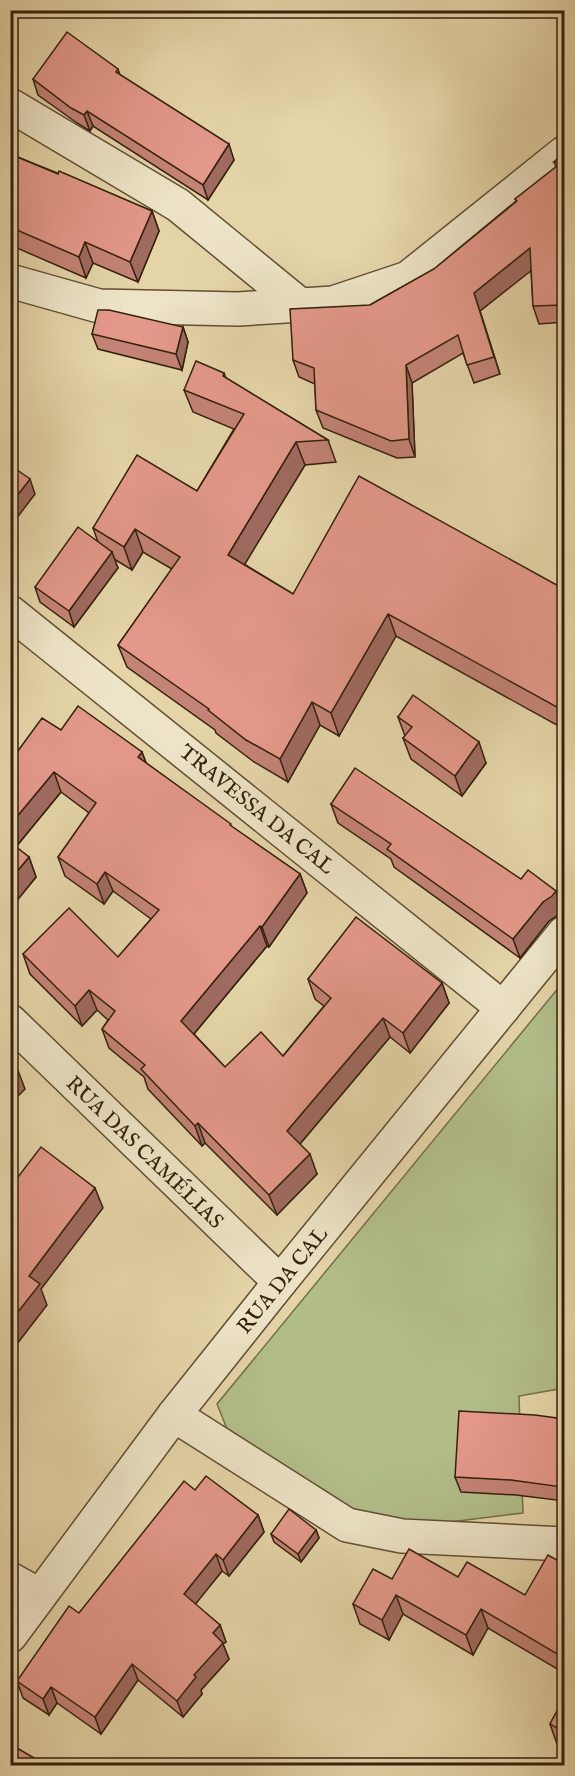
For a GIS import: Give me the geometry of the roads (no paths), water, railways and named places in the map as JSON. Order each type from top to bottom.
[{"type":"street","points":[[10,105],[178,205],[300,305]]},
{"type":"street","points":[[10,281],[99,306],[238,309],[333,303],[408,278],[564,153]]},
{"type":"street","name":"TRAVESSA DA CAL","points":[[10,612],[503,1008]]},
{"type":"street","name":"RUA DA CAL","points":[[10,1636],[174,1415],[564,933]]},
{"type":"street","name":"RUA DAS CAMÉLIAS","points":[[10,1021],[280,1282]]},
{"type":"street","points":[[174,1415],[347,1525],[402,1536],[564,1544]]},
{"type":"street","points":[[10,1579],[39,1595]]}]
